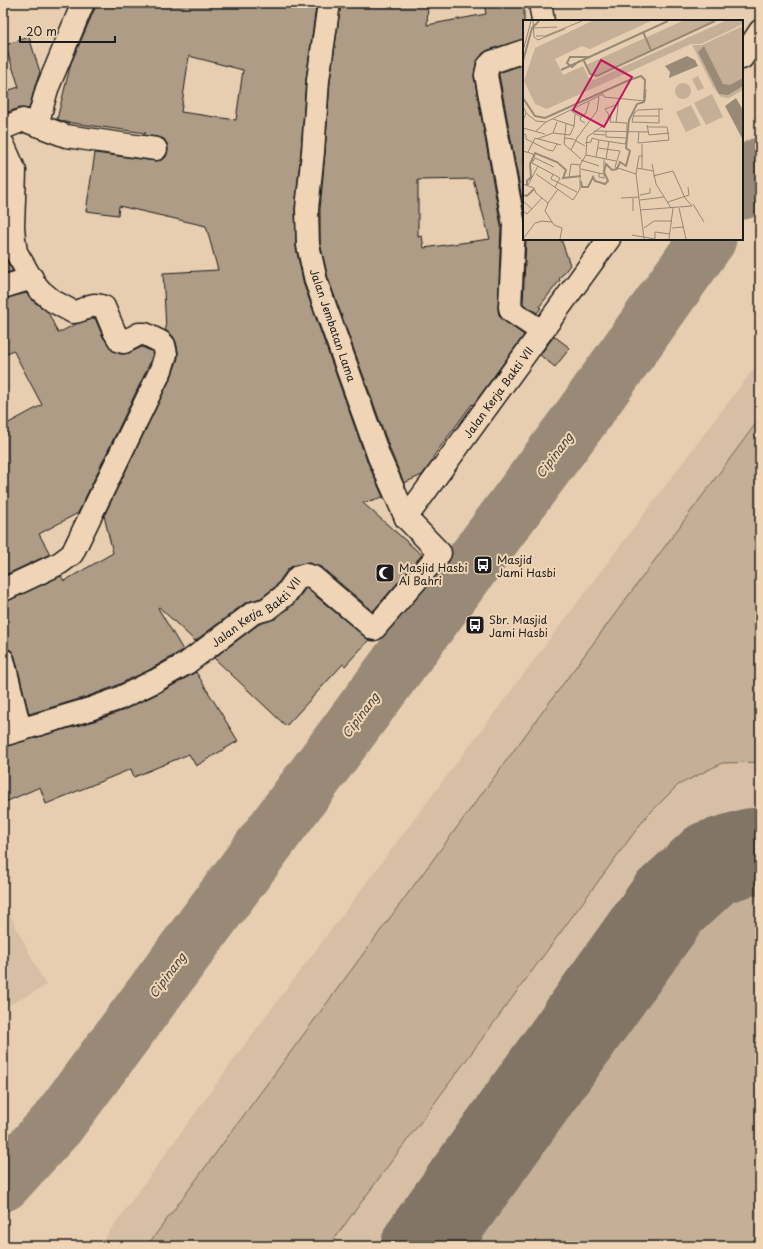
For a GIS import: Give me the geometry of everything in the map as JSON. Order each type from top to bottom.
[{"type":"street","points":[[37,125],[46,89],[83,3]]},
{"type":"street","name":"Jalan Jembatan Lama","points":[[329,3],[318,80],[307,209],[308,245],[316,280],[344,363],[379,457],[406,518]]},
{"type":"street","points":[[540,3],[543,20]]},
{"type":"street","points":[[743,56],[760,31]]},
{"type":"street","points":[[523,51],[492,62],[488,66],[486,75],[514,225],[510,307],[511,311],[541,331]]},
{"type":"street","points":[[3,126],[23,120],[66,136],[156,149]]},
{"type":"street","points":[[3,144],[15,171],[13,226],[14,245],[16,252],[34,283],[47,296],[73,312],[82,310],[91,304],[104,307],[114,331],[121,342],[124,342],[139,334],[145,334],[162,342],[166,354],[162,370],[72,554],[60,563],[3,590]]},
{"type":"street","name":"Jalan Kerja Bakti VII","points":[[12,732],[90,709],[118,699],[175,670],[204,651],[253,613],[267,609],[285,594],[298,578],[302,576],[306,575],[313,577],[374,629],[440,553],[406,518],[608,240]]},
{"type":"street","points":[[3,287],[32,278]]},
{"type":"street","points":[[3,660],[12,732]]},
{"type":"shaded area","points":[[760,360],[760,1246],[99,1246],[245,1044]]},
{"type":"shaded area","points":[[760,418],[760,762],[722,763],[678,785],[645,818],[329,1246],[147,1246]]},
{"type":"shaded area","points":[[752,851],[760,853],[760,1246],[424,1246],[669,903],[712,863]]},
{"type":"shaded area","points":[[3,901],[46,986],[3,1008]]},
{"type":"building","points":[[95,3],[299,3],[316,7],[306,79],[295,208],[296,248],[304,285],[367,461],[383,497],[363,503],[422,555],[373,611],[321,567],[309,563],[295,565],[288,569],[276,586],[261,598],[245,603],[195,641],[159,607],[158,608],[183,650],[149,670],[113,687],[86,697],[29,714],[15,657],[12,651],[7,648],[3,648],[3,602],[61,576],[64,581],[113,553],[104,516],[172,375],[178,358],[176,342],[173,336],[165,330],[163,273],[218,270],[206,226],[119,206],[118,215],[86,211],[95,153],[155,161],[166,157],[168,150],[164,139],[143,135],[146,133],[65,122],[57,119],[71,63],[95,8]],"holes":[[[189,56],[243,70],[236,120],[181,112]]]},
{"type":"building","points":[[341,3],[428,3],[427,25],[486,14],[484,3],[524,3],[523,39],[488,50],[483,53],[476,63],[474,77],[501,226],[498,310],[499,315],[504,321],[524,335],[433,457],[434,459],[422,475],[404,483],[391,452],[328,278],[320,243],[320,209],[330,81]],"holes":[[[473,179],[490,239],[424,248],[422,236],[418,237],[418,180]]]},
{"type":"building","points":[[29,37],[40,72],[29,109],[19,108],[3,114],[3,92],[19,87],[5,45]]},
{"type":"building","points":[[523,64],[523,205],[499,75],[499,73]]},
{"type":"building","points":[[526,240],[561,240],[570,265],[539,307],[541,308],[537,313],[523,304]]},
{"type":"building","points":[[3,250],[5,258],[13,271],[3,274]]},
{"type":"building","points":[[26,293],[33,301],[48,312],[58,333],[76,324],[95,318],[103,337],[113,351],[121,354],[129,353],[142,347],[153,353],[149,365],[78,513],[39,534],[50,554],[3,576],[3,426],[42,405],[13,350],[3,356],[3,299]]},
{"type":"building","points":[[554,336],[570,348],[555,367],[540,355]]},
{"type":"building","points":[[306,588],[369,640],[345,666],[343,664],[286,726],[214,658],[259,624],[275,619],[293,605]]},
{"type":"building","points":[[196,672],[238,741],[196,766],[189,754],[134,777],[131,769],[46,804],[40,787],[3,803],[3,747],[94,721],[122,711],[161,692]]},
{"type":"waterway","name":"Cipinang","points":[[743,190],[760,166]]},
{"type":"waterway","name":"Cipinang","points":[[3,1183],[57,1124],[583,415],[707,240]]},
{"type":"taxiway","points":[[424,1246],[669,903],[712,863],[752,851],[760,853]]},
{"type":"place","name":"Masjid Jami Hasbi","points":[[483,565]]},
{"type":"place","name":"Masjid Hasbi Al Bahri","points":[[385,573]]},
{"type":"place","name":"Sbr. Masjid Jami Hasbi","points":[[475,625]]}]
